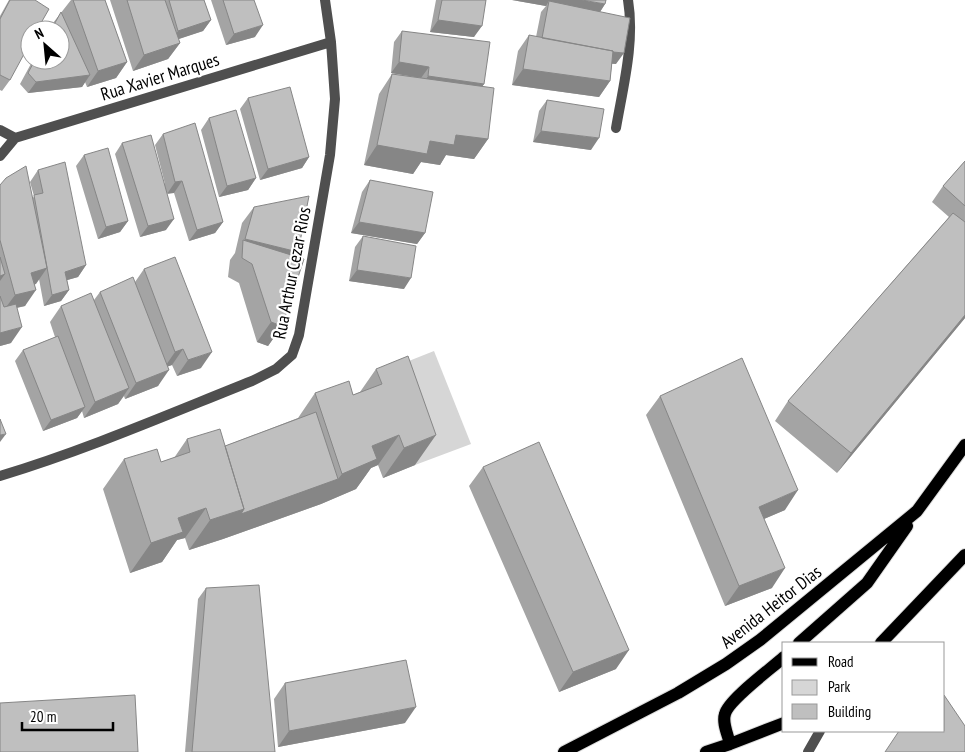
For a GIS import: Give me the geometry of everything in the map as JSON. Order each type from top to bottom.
[{"type":"main road","name":"Avenida Heitor Dias","points":[[564,752],[678,693],[726,664],[760,640],[917,511],[965,444]]},
{"type":"main road","points":[[800,642],[867,583],[917,511]]},
{"type":"main road","points":[[882,642],[965,555]]},
{"type":"main road","points":[[731,748],[724,722],[725,712],[739,696],[782,659]]},
{"type":"main road","points":[[706,752],[731,748],[782,724]]},
{"type":"street","name":"Rua Arthur Cezar Rios","points":[[0,476],[41,464],[252,381],[276,369],[292,355],[299,335],[330,155],[335,99],[331,42],[325,0]]},
{"type":"street","points":[[616,128],[628,55],[631,22],[628,0]]},
{"type":"street","name":"Rua Xavier Marques","points":[[15,138],[331,42]]},
{"type":"street","points":[[0,130],[15,138],[0,156]]},
{"type":"street","points":[[808,752],[819,732]]},
{"type":"green space","points":[[434,351],[471,444],[415,465],[381,372]]},
{"type":"building","points":[[10,0],[35,0],[49,9],[43,20],[20,20],[20,62],[10,80],[0,75],[0,19]]},
{"type":"building","points":[[73,0],[105,0],[127,62],[98,71]]},
{"type":"building","points":[[127,0],[165,0],[180,43],[144,55]]},
{"type":"building","points":[[169,0],[204,0],[211,20],[178,31]]},
{"type":"building","points":[[223,0],[254,0],[263,25],[234,34]]},
{"type":"building","points":[[442,0],[486,0],[482,26],[438,20]]},
{"type":"building","points":[[582,0],[606,0],[605,4]]},
{"type":"building","points":[[549,1],[630,18],[624,53],[542,38]]},
{"type":"building","points":[[61,12],[65,20],[57,20]]},
{"type":"building","points":[[402,31],[490,42],[484,84],[428,76],[429,67],[399,62]]},
{"type":"building","points":[[70,32],[90,75],[36,82],[28,73],[30,70],[70,70]]},
{"type":"building","points":[[529,35],[613,51],[610,81],[523,69]]},
{"type":"building","points":[[392,74],[494,88],[488,139],[456,135],[454,145],[430,141],[427,154],[377,145]]},
{"type":"building","points":[[290,87],[309,157],[268,169],[248,98]]},
{"type":"building","points":[[547,100],[604,109],[599,138],[541,131]]},
{"type":"building","points":[[236,110],[256,178],[227,186],[209,118]]},
{"type":"building","points":[[195,123],[223,222],[197,230],[182,181],[175,182],[163,134]]},
{"type":"building","points":[[151,135],[174,219],[148,226],[122,143]]},
{"type":"building","points":[[108,148],[128,221],[106,227],[84,155]]},
{"type":"building","points":[[965,161],[965,206],[943,186]]},
{"type":"building","points":[[65,162],[86,265],[65,272],[69,290],[52,295],[34,195],[43,193],[38,170]]},
{"type":"building","points":[[26,166],[47,268],[31,273],[36,290],[15,295],[0,240],[0,185],[6,178]]},
{"type":"building","points":[[370,180],[433,192],[425,233],[359,222]]},
{"type":"building","points":[[309,196],[298,252],[245,239],[254,207]]},
{"type":"building","points":[[953,213],[965,222],[965,315],[851,453],[788,401]]},
{"type":"building","points":[[363,236],[416,246],[411,278],[357,270]]},
{"type":"building","points":[[243,240],[304,259],[282,326],[271,322],[252,264],[242,258]]},
{"type":"building","points":[[0,257],[5,274],[0,276]]},
{"type":"building","points":[[175,257],[212,352],[188,360],[183,349],[175,352],[144,269]]},
{"type":"building","points":[[133,277],[169,370],[136,383],[100,292]]},
{"type":"building","points":[[91,293],[129,388],[95,402],[61,306]]},
{"type":"building","points":[[0,296],[4,307],[16,304],[22,327],[0,333]]},
{"type":"building","points":[[58,336],[85,407],[51,420],[23,350]]},
{"type":"building","points":[[408,356],[436,435],[404,448],[399,435],[372,446],[377,459],[342,474],[315,393],[349,381],[353,395],[382,384],[376,369]]},
{"type":"building","points":[[742,358],[798,490],[759,507],[785,568],[739,586],[660,396]]},
{"type":"building","points":[[316,412],[338,479],[241,514],[244,509],[225,446]]},
{"type":"building","points":[[0,419],[6,434],[0,435]]},
{"type":"building","points":[[220,429],[244,509],[210,520],[206,508],[178,518],[183,532],[151,543],[124,459],[157,449],[161,462],[190,452],[187,439]]},
{"type":"building","points":[[539,442],[629,650],[573,672],[483,467]]},
{"type":"building","points":[[259,585],[275,752],[192,752],[206,588]]},
{"type":"building","points":[[406,660],[416,707],[289,731],[285,683]]},
{"type":"building","points":[[135,695],[138,752],[0,752],[0,703]]},
{"type":"building","points":[[945,696],[965,726],[965,752],[885,752],[898,732],[945,732]]}]
